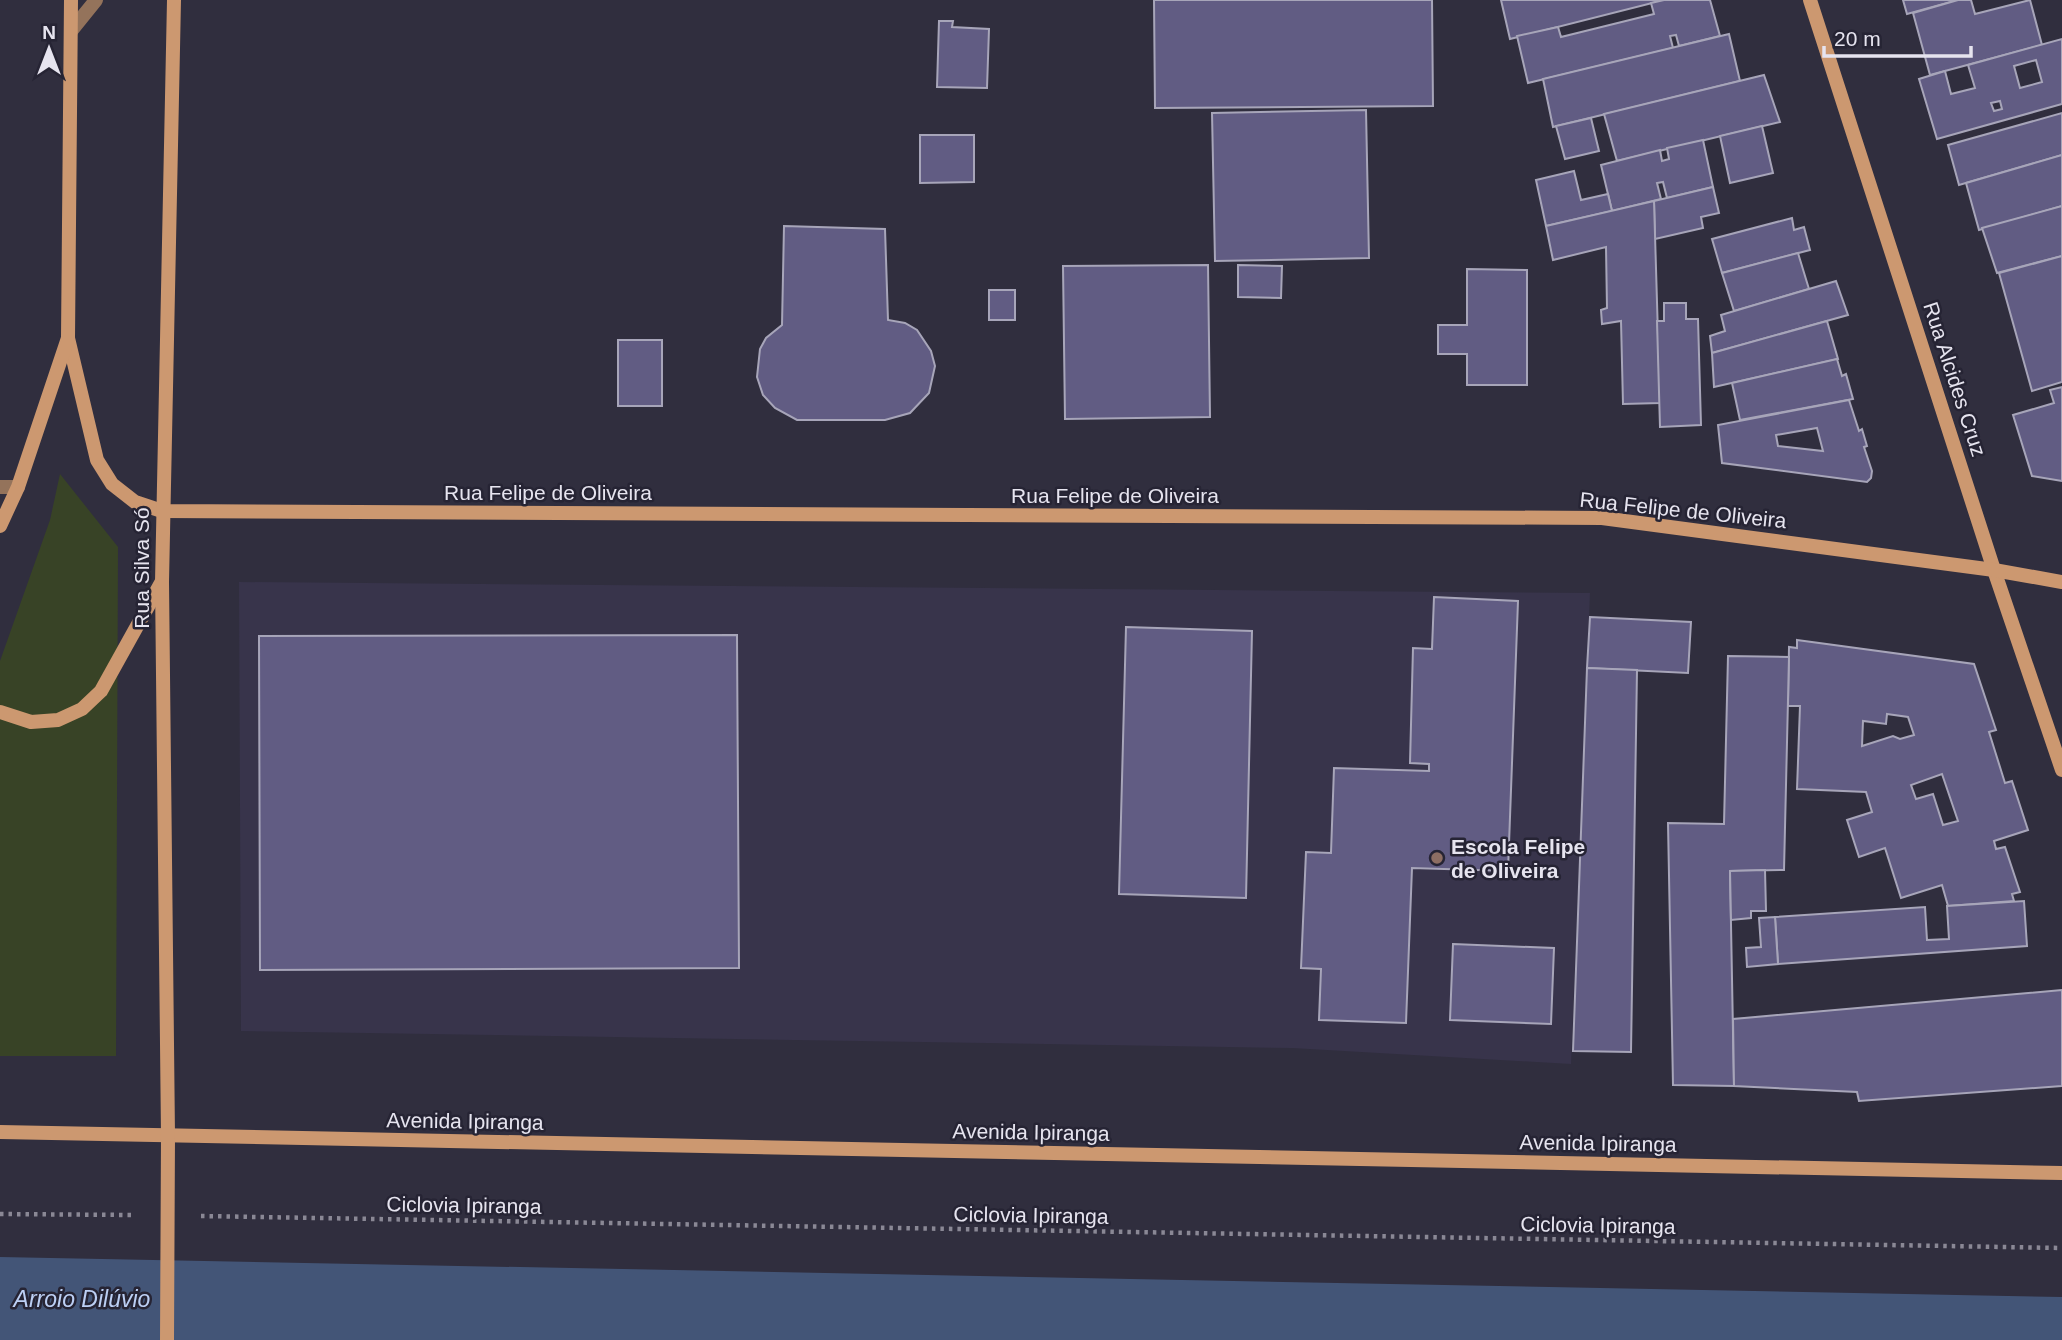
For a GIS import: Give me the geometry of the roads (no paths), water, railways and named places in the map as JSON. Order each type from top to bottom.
[{"type":"main road","points":[[71,0],[68,338],[97,460],[112,484],[135,502],[162,511]]},
{"type":"main road","name":"Rua Silva Só","points":[[167,1340],[168,1136],[162,511],[174,0]]},
{"type":"main road","name":"Rua Alcides Cruz","points":[[1810,0],[1994,570],[2062,769]]},
{"type":"main road","points":[[0,526],[18,487],[68,338]]},
{"type":"main road","name":"Rua Felipe de Oliveira","points":[[162,511],[1602,518],[1994,570],[2062,582]]},
{"type":"main road","points":[[0,712],[31,722],[58,720],[82,709],[101,691],[162,582]]},
{"type":"main road","name":"Avenida Ipiranga","points":[[0,1132],[2062,1173]]},
{"type":"street","points":[[71,31],[96,0]]},
{"type":"street","points":[[0,487],[18,487]]},
{"type":"water","name":"Arroio Dilúvio","points":[[0,1257],[2062,1297],[2062,1340],[0,1340]]},
{"type":"place","name":"Escola Felipe de Oliveira","points":[[1437,858]]}]
